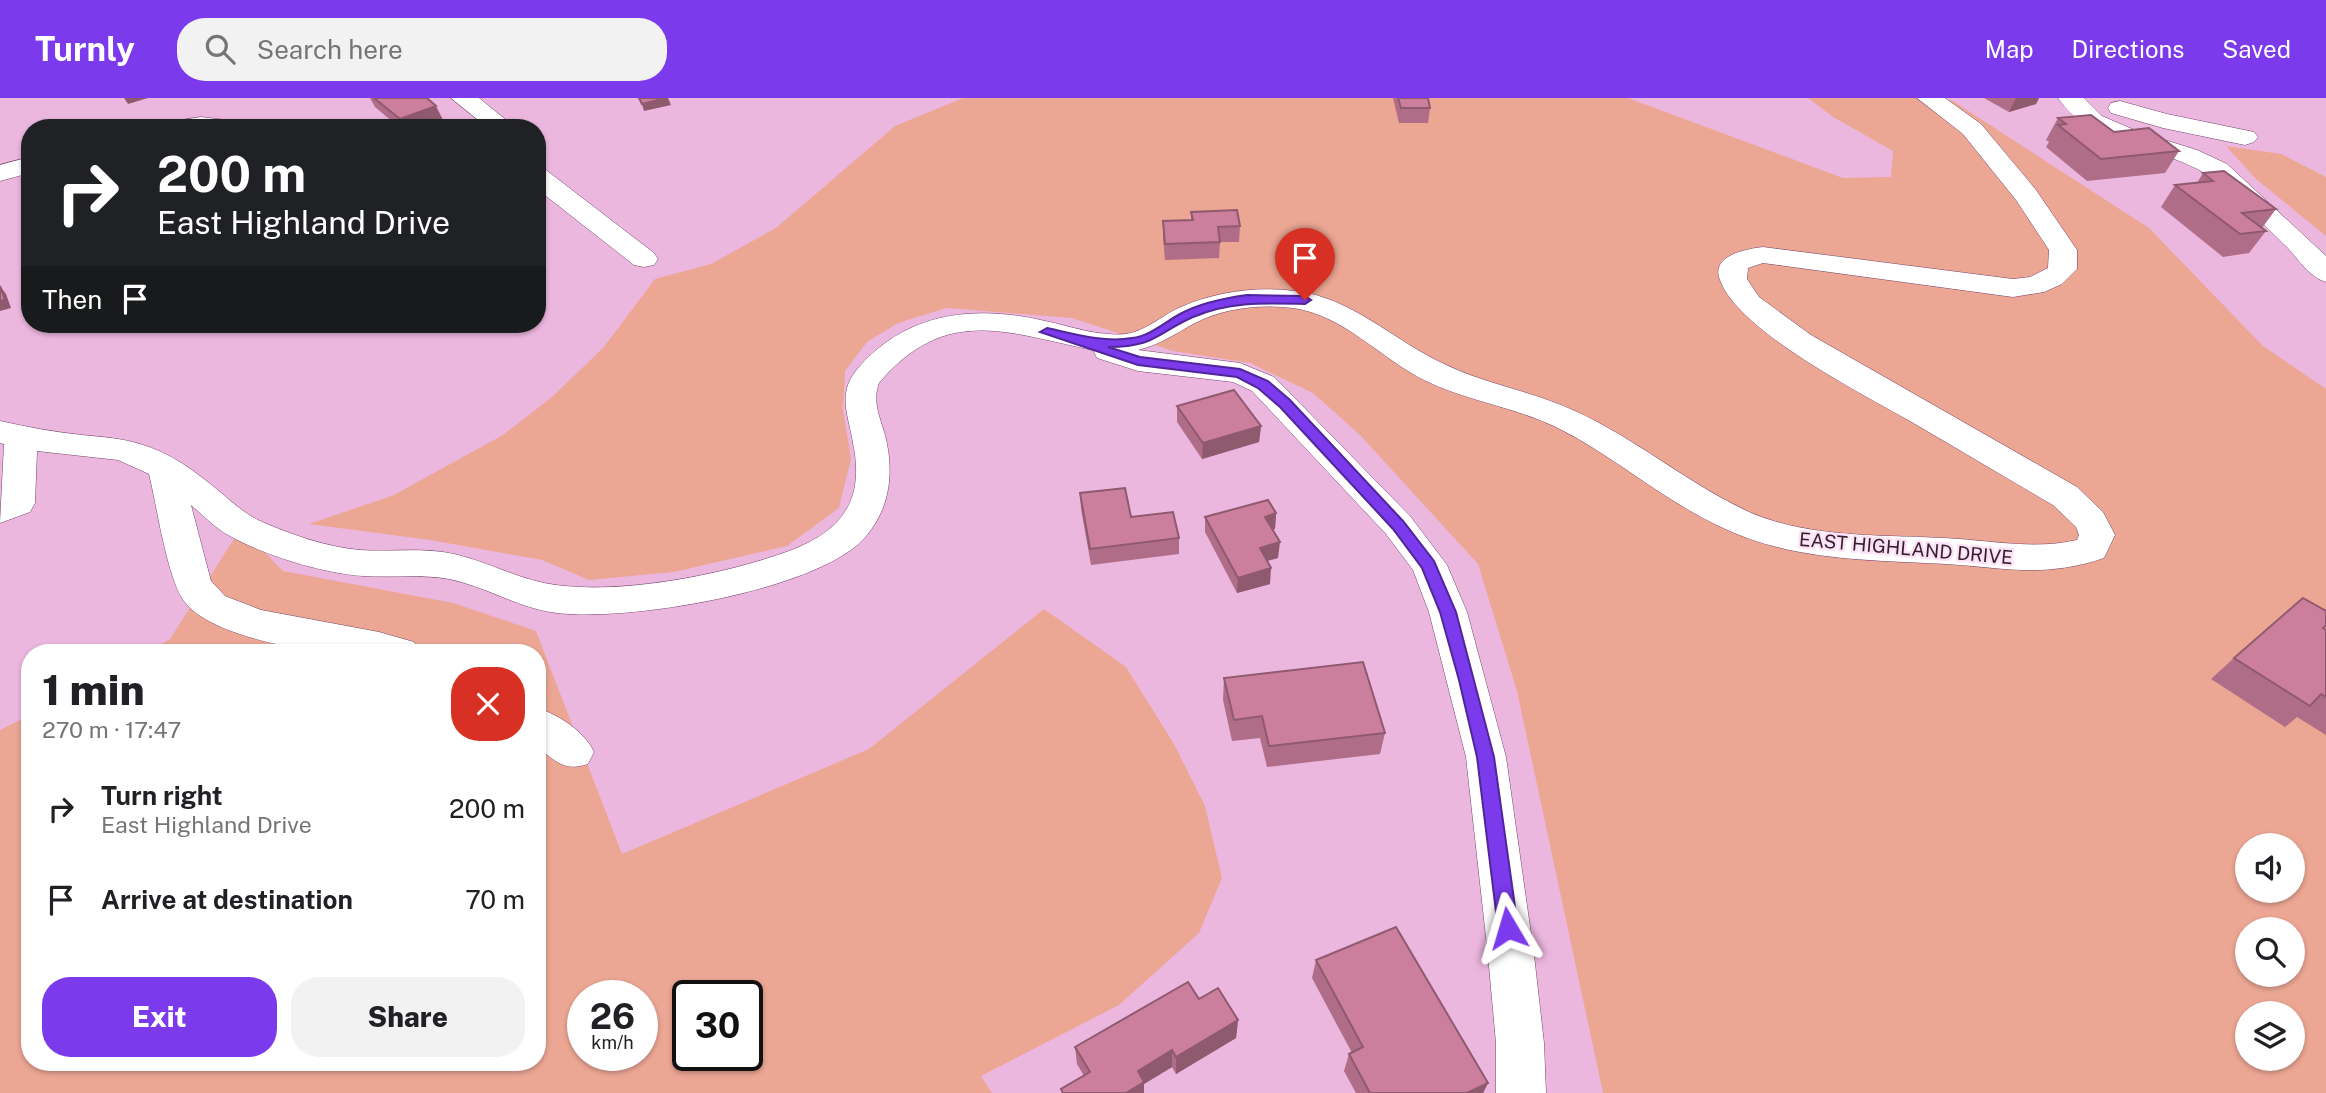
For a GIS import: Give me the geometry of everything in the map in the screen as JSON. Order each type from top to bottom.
[{"type":"street","points":[[463,98],[492,119]]},
{"type":"street","name":"EAST HIGHLAND DRIVE","points":[[10,434],[118,449],[164,466],[241,528],[347,562],[434,564],[461,568],[550,598],[581,601],[687,591],[768,572],[803,559],[829,548],[855,527],[868,503],[875,479],[874,456],[859,402],[860,390],[866,377],[920,334],[953,320],[972,319],[1094,342],[1132,343],[1149,338],[1187,315],[1224,302],[1247,298],[1305,300],[1339,312],[1415,362],[1443,377],[1544,409],[1619,447],[1704,505],[1747,526],[1797,539],[1835,544],[2024,559],[2075,555],[2091,549],[2097,535],[2091,521],[2064,496],[1800,342],[1749,303],[1733,279],[1734,267],[1738,262],[1748,257],[1763,255],[2013,288],[2047,282],[2056,277],[2063,269],[2063,250],[2027,196],[1972,129],[1929,98]]},
{"type":"street","points":[[2070,98],[2093,121],[2130,137],[2188,155],[2218,170],[2298,243],[2326,273]]},
{"type":"street","points":[[2084,98],[2163,121],[2245,136]]},
{"type":"street","points":[[0,173],[21,167]]},
{"type":"street","points":[[546,183],[644,259]]},
{"type":"street","points":[[1047,332],[1138,361],[1240,373],[1263,384],[1398,525],[1429,565],[1448,612],[1486,757],[1517,1006],[1521,1093]]},
{"type":"street","points":[[9,507],[10,434]]},
{"type":"street","points":[[164,466],[189,569],[197,591],[213,606],[239,618],[356,644]]},
{"type":"street","points":[[546,731],[574,752]]},
{"type":"shaded area","points":[[963,98],[1628,98],[1843,178],[1891,177],[1893,151],[1833,117],[1808,98],[1937,98],[1953,101],[2149,228],[2263,346],[2326,389],[2326,1093],[1603,1093],[1517,691],[1478,564],[1360,435],[1313,393],[1250,363],[1173,351],[1072,318],[947,308],[898,323],[867,342],[845,371],[843,410],[851,459],[839,508],[787,546],[674,572],[589,580],[542,560],[430,540],[309,524],[394,495],[503,435],[552,397],[603,348],[655,279],[711,264],[776,228],[895,126]]},
{"type":"shaded area","points":[[2226,146],[2281,154],[2326,177],[2326,236],[2256,179]]},
{"type":"shaded area","points":[[241,528],[283,571],[453,603],[536,631],[541,644],[161,644],[170,639]]},
{"type":"shaded area","points":[[1044,609],[1126,667],[1174,744],[1205,806],[1222,878],[1199,933],[1119,1005],[981,1076],[992,1093],[0,1093],[0,730],[21,720],[21,1071],[546,1071],[546,657],[622,854],[869,749]]},
{"type":"building","points":[[374,98],[427,98],[436,106],[400,119]]},
{"type":"building","points":[[639,98],[666,98],[642,104]]},
{"type":"building","points":[[1398,98],[1428,98],[1430,108],[1401,108]]},
{"type":"building","points":[[2091,115],[2114,132],[2149,128],[2179,151],[2101,159],[2058,125],[2066,124],[2058,118]]},
{"type":"building","points":[[2224,171],[2276,209],[2242,213],[2266,231],[2240,234],[2175,185],[2213,181],[2203,173]]},
{"type":"building","points":[[1237,210],[1240,226],[1218,227],[1220,242],[1165,244],[1163,221],[1193,220],[1191,212]]},
{"type":"building","points":[[0,286],[5,300],[0,301]]},
{"type":"building","points":[[1234,390],[1261,426],[1203,443],[1177,406]]},
{"type":"building","points":[[1125,488],[1131,517],[1173,512],[1179,538],[1090,549],[1080,493]]},
{"type":"building","points":[[1268,500],[1276,513],[1265,517],[1280,542],[1260,548],[1271,568],[1238,578],[1205,517]]},
{"type":"building","points":[[2303,598],[2326,611],[2326,625],[2323,628],[2326,630],[2326,697],[2321,694],[2310,706],[2234,658]]},
{"type":"building","points":[[1363,662],[1385,733],[1269,746],[1262,716],[1234,720],[1224,678]]},
{"type":"building","points":[[1396,927],[1488,1083],[1467,1093],[1370,1093],[1349,1054],[1363,1047],[1316,960]]},
{"type":"building","points":[[1188,982],[1199,999],[1218,988],[1238,1020],[1176,1057],[1172,1050],[1138,1071],[1144,1082],[1126,1093],[1063,1093],[1061,1089],[1090,1072],[1075,1047]]},
{"type":"route","points":[[1305,300],[1247,298],[1224,302],[1187,315],[1149,338],[1132,343],[1094,342],[1047,332],[1138,361],[1240,373],[1263,384],[1398,525],[1429,565],[1448,612],[1486,757],[1508,928]]}]
